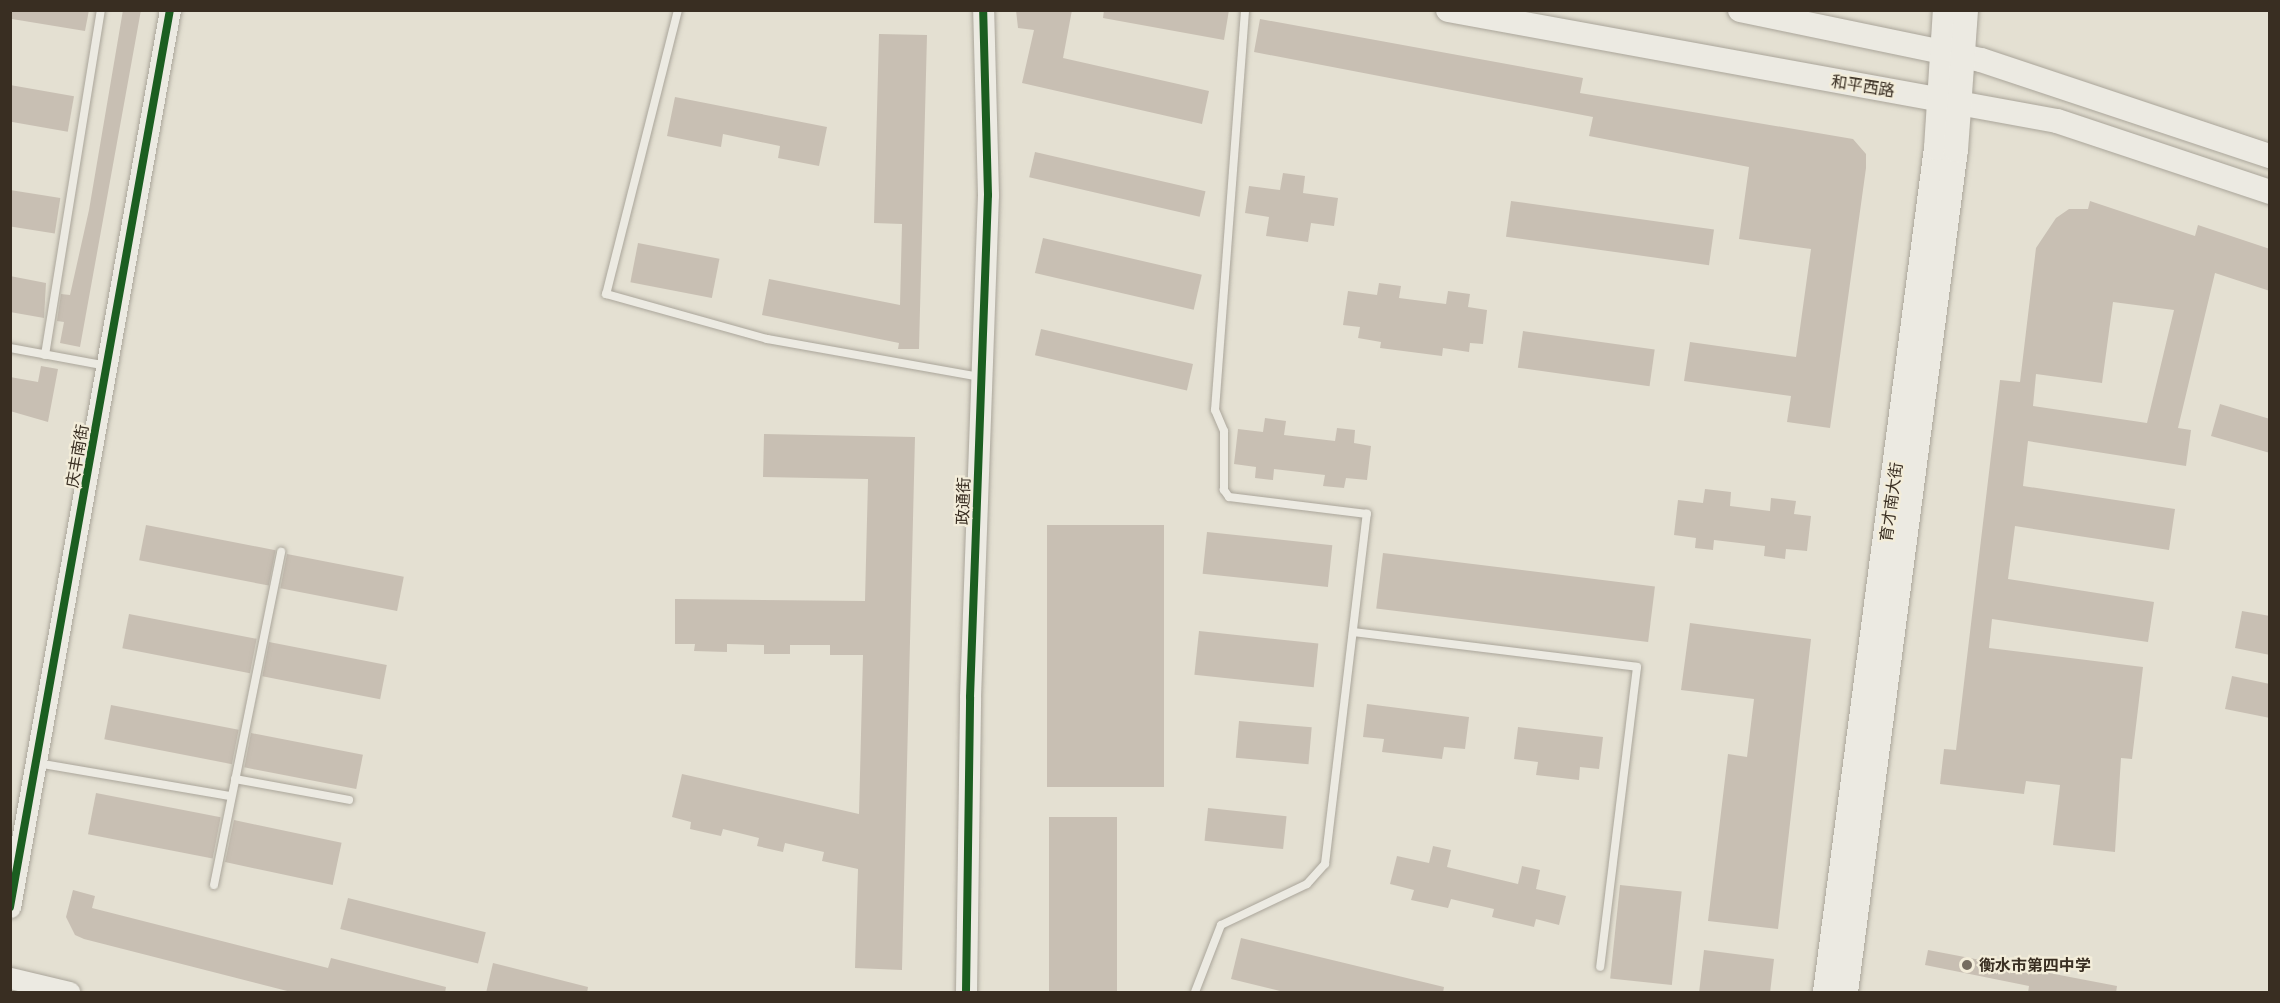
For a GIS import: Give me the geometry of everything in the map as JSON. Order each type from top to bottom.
[{"type":"main road","name":"和平西路","points":[[1448,10],[2057,121],[2270,192]]},
{"type":"main road","points":[[1740,10],[1953,53],[2270,156]]},
{"type":"main road","name":"育才南大街","points":[[1945,10],[1953,53]]},
{"type":"main road","name":"育才南大街","points":[[1846,993],[1950,101],[1953,53],[1966,10]]},
{"type":"main road","name":"育才南大街","points":[[1826,993],[1950,101]]},
{"type":"street","name":"庆丰南街","points":[[10,907],[170,10]]},
{"type":"street","name":"政通街","points":[[966,993],[970,697],[988,195],[983,10]]},
{"type":"street","points":[[10,978],[69,993]]},
{"type":"lane","points":[[45,355],[101,10]]},
{"type":"lane","points":[[678,10],[606,294],[768,339],[981,377]]},
{"type":"lane","points":[[1195,993],[1221,925],[1307,885],[1325,864],[1367,514],[1230,497],[1224,490],[1224,431],[1215,410],[1245,10]]},
{"type":"lane","points":[[10,348],[107,366]]},
{"type":"lane","points":[[214,885],[280,552]]},
{"type":"lane","points":[[1353,633],[1637,667],[1600,967]]},
{"type":"lane","points":[[36,763],[231,796]]},
{"type":"lane","points":[[235,779],[349,801]]},
{"type":"building","points":[[12,10],[89,10],[85,31],[12,19]]},
{"type":"building","points":[[123,10],[141,10],[80,347],[60,343],[64,322],[57,321],[61,294],[70,295],[89,210]]},
{"type":"building","points":[[1016,10],[1072,10],[1063,58],[1209,91],[1202,124],[1022,83],[1034,30],[1018,28]]},
{"type":"building","points":[[1104,10],[1229,10],[1224,40],[1103,18]]},
{"type":"building","points":[[1260,19],[1583,78],[1580,93],[1853,139],[1866,154],[1866,168],[1830,428],[1787,422],[1791,396],[1684,381],[1690,342],[1796,357],[1811,249],[1739,239],[1749,167],[1589,136],[1593,117],[1254,52]]},
{"type":"building","points":[[879,34],[927,35],[919,349],[898,349],[899,343],[762,315],[769,279],[900,305],[902,224],[874,223]]},
{"type":"building","points":[[10,85],[74,96],[68,132],[10,122]]},
{"type":"building","points":[[675,97],[827,127],[819,166],[778,158],[780,146],[723,134],[721,147],[667,136]]},
{"type":"building","points":[[1035,152],[1206,191],[1200,217],[1029,177]]},
{"type":"building","points":[[1283,173],[1305,176],[1303,193],[1338,198],[1334,226],[1311,223],[1308,242],[1266,236],[1269,217],[1245,213],[1249,186],[1280,190]]},
{"type":"building","points":[[10,190],[60,198],[55,234],[10,226]]},
{"type":"building","points":[[1511,201],[1714,230],[1709,265],[1506,237]]},
{"type":"building","points":[[2090,201],[2195,236],[2198,225],[2270,249],[2270,291],[2215,273],[2178,428],[2191,430],[2186,466],[2028,441],[2023,486],[2175,509],[2169,550],[2015,526],[2008,579],[2154,602],[2148,642],[1992,619],[1989,648],[2143,667],[2132,759],[2121,758],[2115,852],[2053,845],[2060,785],[2026,781],[2024,794],[1940,784],[1944,749],[1956,750],[2000,380],[2020,382],[2036,248],[2056,218],[2069,209],[2088,209]],"holes":[[[2113,302],[2174,310],[2147,423],[2033,406],[2036,374],[2102,383]]]},
{"type":"building","points":[[1043,238],[1202,275],[1194,310],[1035,273]]},
{"type":"building","points":[[638,243],[719,259],[712,298],[630,282]]},
{"type":"building","points":[[10,276],[46,283],[44,318],[10,312]]},
{"type":"building","points":[[1379,283],[1401,286],[1399,298],[1446,304],[1448,291],[1470,294],[1468,307],[1487,310],[1483,344],[1470,343],[1469,352],[1443,348],[1442,356],[1380,348],[1381,342],[1358,338],[1360,327],[1343,325],[1348,291],[1377,295]]},
{"type":"building","points":[[1041,329],[1193,364],[1187,390],[1035,355]]},
{"type":"building","points":[[1523,331],[1655,350],[1650,386],[1518,368]]},
{"type":"building","points":[[41,366],[58,369],[48,422],[10,411],[10,377],[38,382]]},
{"type":"building","points":[[2220,404],[2270,419],[2270,453],[2211,436]]},
{"type":"building","points":[[1265,418],[1286,421],[1284,435],[1335,441],[1337,428],[1355,430],[1354,443],[1371,446],[1367,480],[1346,478],[1344,488],[1323,486],[1325,475],[1274,469],[1273,480],[1255,478],[1256,467],[1234,464],[1238,429],[1263,432]]},
{"type":"building","points":[[764,434],[915,437],[902,970],[855,968],[858,869],[822,861],[824,852],[785,843],[783,852],[757,846],[759,838],[723,829],[721,836],[690,829],[691,822],[672,817],[682,774],[859,814],[863,655],[830,655],[830,645],[790,645],[790,654],[764,654],[764,645],[727,644],[727,652],[694,651],[695,644],[675,644],[675,599],[865,601],[868,479],[763,477]]},
{"type":"building","points":[[1705,489],[1731,492],[1730,506],[1770,511],[1771,498],[1796,501],[1794,514],[1811,516],[1807,551],[1786,549],[1785,559],[1764,556],[1765,546],[1714,540],[1713,550],[1695,548],[1696,538],[1674,535],[1678,500],[1703,503]]},
{"type":"building","points":[[146,525],[276,550],[269,586],[139,560]]},
{"type":"building","points":[[1047,525],[1164,525],[1164,787],[1047,787]]},
{"type":"building","points":[[1207,532],[1332,545],[1328,587],[1203,574]]},
{"type":"building","points":[[1383,553],[1655,586],[1648,642],[1376,609]]},
{"type":"building","points":[[287,554],[404,577],[397,611],[280,588]]},
{"type":"building","points":[[2242,611],[2270,616],[2270,655],[2235,648]]},
{"type":"building","points":[[129,614],[257,639],[250,673],[122,648]]},
{"type":"building","points":[[1690,623],[1811,639],[1778,929],[1708,921],[1728,754],[1747,757],[1754,699],[1681,690]]},
{"type":"building","points":[[1199,631],[1318,644],[1314,687],[1194,675]]},
{"type":"building","points":[[269,642],[387,665],[380,699],[262,676]]},
{"type":"building","points":[[2232,676],[2270,684],[2270,718],[2225,709]]},
{"type":"building","points":[[1367,704],[1469,717],[1465,749],[1444,747],[1442,759],[1382,752],[1384,739],[1363,737]]},
{"type":"building","points":[[111,705],[239,730],[232,764],[104,739]]},
{"type":"building","points":[[1239,721],[1312,727],[1308,764],[1236,758]]},
{"type":"building","points":[[1518,727],[1603,737],[1599,769],[1580,767],[1579,780],[1536,775],[1538,762],[1514,759]]},
{"type":"building","points":[[251,733],[363,755],[356,789],[244,767]]},
{"type":"building","points":[[96,793],[221,817],[213,858],[88,834]]},
{"type":"building","points":[[1208,808],[1287,816],[1283,849],[1205,841]]},
{"type":"building","points":[[1049,817],[1117,817],[1117,992],[1049,992]]},
{"type":"building","points":[[234,820],[342,843],[333,885],[225,862]]},
{"type":"building","points":[[1433,846],[1451,850],[1447,867],[1518,884],[1522,866],[1540,870],[1536,889],[1566,896],[1559,925],[1536,919],[1534,927],[1492,917],[1494,909],[1451,899],[1448,908],[1411,900],[1414,890],[1390,884],[1397,856],[1429,863]]},
{"type":"building","points":[[1620,885],[1682,891],[1672,985],[1610,978]]},
{"type":"building","points":[[73,890],[95,896],[92,908],[328,968],[331,958],[446,987],[445,993],[295,993],[84,939],[75,935],[66,917]]},
{"type":"building","points":[[348,898],[486,932],[478,963],[340,929]]},
{"type":"building","points":[[1241,938],[1444,987],[1443,993],[1288,993],[1231,979]]},
{"type":"building","points":[[1704,950],[1774,959],[1770,993],[1699,993]]},
{"type":"building","points":[[1928,950],[2117,986],[2116,993],[2028,993],[2029,986],[1925,965]]},
{"type":"building","points":[[493,963],[588,987],[587,993],[486,993]]},
{"type":"cycle path","points":[[10,907],[170,10]]},
{"type":"cycle path","points":[[966,992],[970,697],[988,195],[983,10]]},
{"type":"place","name":"衡水市第四中学","points":[[1967,965]]}]
